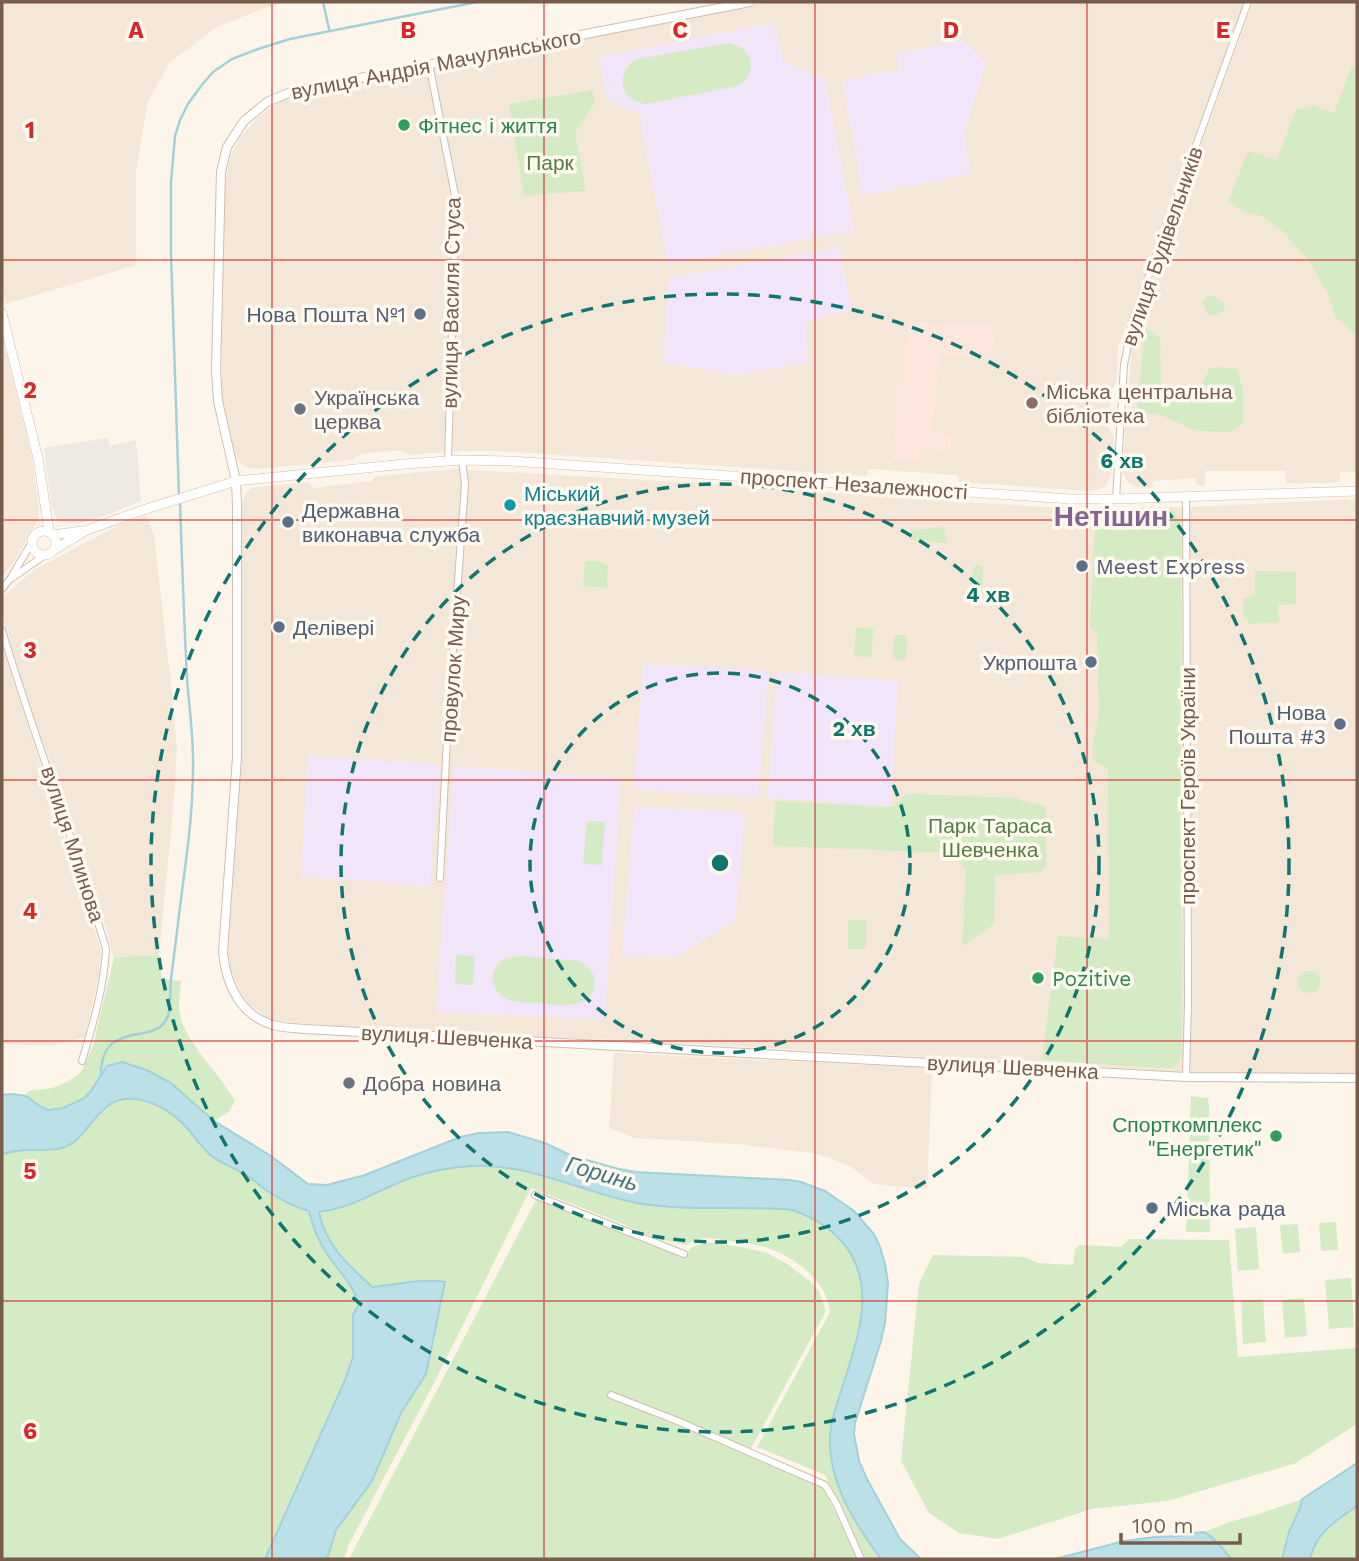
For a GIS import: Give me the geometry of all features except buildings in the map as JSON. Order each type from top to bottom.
[{"type":"main road","points":[[2,313],[38,458],[51,533],[57,542],[50,552]]},
{"type":"main road","name":"проспект Незалежності","points":[[87,530],[236,481],[462,460],[1070,499],[1357,491]]},
{"type":"main road","points":[[45,507],[33,540],[35,550],[41,554],[50,552],[87,530]]},
{"type":"main road","points":[[33,540],[41,531],[51,533],[87,530]]},
{"type":"street","name":"вулиця Андрія Мачулянського","points":[[236,481],[218,401],[216,370],[219,191],[227,147],[244,121],[267,102],[293,91],[750,2]]},
{"type":"street","name":"вулиця Будівельників","points":[[1116,499],[1124,365],[1130,330],[1248,2]]},
{"type":"street","name":"вулиця Василя Стуса","points":[[429,64],[456,200],[448,461]]},
{"type":"street","name":"провулок Миру","points":[[439,878],[465,484],[462,460]]},
{"type":"street","name":"вулиця Шевченка","points":[[236,481],[237,757],[223,952],[230,987],[250,1012],[261,1020],[279,1026],[304,1029],[1186,1077],[1357,1078]]},
{"type":"street","name":"проспект Героїв України","points":[[1186,496],[1186,1077]]},
{"type":"street","points":[[2,589],[33,540]]},
{"type":"street","points":[[10,579],[50,552]]},
{"type":"street","name":"вулиця Млинова","points":[[2,630],[106,949],[104,976],[82,1061]]},
{"type":"street","points":[[535,1195],[684,1254]]},
{"type":"street","points":[[611,1395],[752,1452],[825,1485],[862,1559]]},
{"type":"shaded area","points":[[2,2],[287,2],[217,27],[169,63],[147,104],[136,174],[136,265],[6,304],[2,289]]},
{"type":"shaded area","points":[[769,2],[1244,2],[1118,348],[1117,382],[1111,390],[1108,428],[1114,436],[1111,476],[1105,486],[1089,491],[959,482],[958,475],[868,469],[867,476],[495,451],[409,455],[398,450],[360,454],[352,460],[256,469],[248,468],[240,462],[234,455],[222,400],[221,312],[225,189],[231,155],[239,139],[258,117],[280,101],[317,91]]},
{"type":"shaded area","points":[[1253,2],[1357,2],[1357,472],[1341,472],[1339,481],[1335,483],[1286,483],[1285,471],[1205,471],[1205,486],[1196,485],[1195,478],[1152,481],[1153,488],[1135,487],[1122,473],[1132,341]]},
{"type":"shaded area","points":[[774,23],[783,61],[825,79],[854,231],[668,264],[639,114],[606,98],[599,57]]},
{"type":"shaded area","points":[[963,40],[986,63],[964,134],[971,174],[863,196],[842,81],[899,70],[896,54]]},
{"type":"shaded area","points":[[839,247],[852,310],[806,322],[808,362],[739,375],[663,363],[669,278]]},
{"type":"shaded area","points":[[908,321],[994,326],[992,355],[971,354],[970,358],[939,355],[932,432],[951,435],[951,450],[920,447],[919,461],[894,459],[898,381],[903,381]]},
{"type":"shaded area","points":[[2,336],[31,454],[39,518],[2,577]]},
{"type":"shaded area","points":[[108,438],[110,446],[136,440],[141,501],[84,522],[68,524],[58,520],[52,510],[44,448]]},
{"type":"shaded area","points":[[456,469],[1083,509],[1357,499],[1357,1073],[1206,1073],[336,1026],[278,1021],[267,1017],[250,1005],[243,996],[232,973],[228,953],[242,742],[242,501],[251,488],[308,482],[313,488],[372,481],[376,476]]},
{"type":"shaded area","points":[[146,516],[154,535],[170,676],[177,748],[175,788],[159,955],[114,957],[30,706],[2,613],[2,597],[34,570],[121,524]]},
{"type":"shaded area","points":[[2,646],[101,951],[99,975],[85,1037],[48,1046],[2,1044]]},
{"type":"shaded area","points":[[643,664],[769,671],[758,798],[634,789]]},
{"type":"shaded area","points":[[777,672],[898,681],[891,806],[767,798]]},
{"type":"shaded area","points":[[308,755],[440,765],[430,886],[301,876]]},
{"type":"shaded area","points":[[454,766],[621,778],[605,1020],[436,1011]]},
{"type":"shaded area","points":[[634,807],[745,813],[735,921],[674,958],[622,956]]},
{"type":"shaded area","points":[[614,1053],[932,1068],[927,1189],[874,1184],[851,1167],[812,1153],[736,1144],[635,1138],[609,1128]]},
{"type":"green space","points":[[728,43],[743,49],[751,60],[749,74],[738,86],[647,104],[630,98],[625,92],[622,78],[630,64],[638,59]]},
{"type":"green space","points":[[1352,66],[1357,67],[1357,336],[1335,317],[1329,295],[1310,262],[1281,230],[1264,217],[1244,211],[1228,202],[1248,151],[1277,160],[1296,110],[1314,106],[1334,113]]},
{"type":"green space","name":"Парк","points":[[593,90],[595,103],[575,133],[586,191],[524,196],[509,104]]},
{"type":"green space","points":[[1210,295],[1226,307],[1219,314],[1208,315],[1202,302]]},
{"type":"green space","points":[[1145,327],[1160,338],[1161,382],[1164,394],[1174,389],[1189,391],[1201,385],[1210,368],[1237,369],[1243,391],[1243,424],[1229,432],[1197,431],[1158,414],[1137,414]]},
{"type":"green space","points":[[1163,507],[1175,512],[1181,522],[1182,1054],[1172,1069],[1042,1060],[1058,936],[1109,939],[1108,768],[1093,761],[1093,742],[1099,712],[1097,634],[1090,628],[1096,509]]},
{"type":"green space","points":[[944,527],[947,543],[910,540],[911,530]]},
{"type":"green space","points":[[585,561],[598,561],[608,566],[607,588],[583,586]]},
{"type":"green space","points":[[981,565],[983,569],[982,585],[977,589],[972,585],[973,568]]},
{"type":"green space","points":[[1255,571],[1296,572],[1296,604],[1278,605],[1279,622],[1250,624],[1243,616],[1243,598],[1255,596]]},
{"type":"green space","points":[[856,628],[874,629],[871,658],[854,656]]},
{"type":"green space","points":[[894,635],[907,635],[906,660],[893,659]]},
{"type":"green space","name":"Парк Тараса Шевченка","points":[[905,794],[1018,798],[1046,806],[1046,867],[1036,873],[995,875],[994,924],[962,946],[966,870],[951,853],[773,846],[775,801],[894,807]]},
{"type":"green space","points":[[587,821],[605,822],[602,865],[583,864]]},
{"type":"green space","points":[[848,920],[866,920],[866,949],[848,949]]},
{"type":"green space","points":[[159,955],[162,979],[181,981],[179,1008],[186,1032],[235,1101],[229,1112],[214,1121],[188,1097],[149,1071],[122,1062],[86,1096],[71,1106],[48,1108],[26,1096],[28,1091],[52,1088],[81,1072],[93,1046],[114,957]]},
{"type":"green space","points":[[456,955],[475,956],[473,985],[455,984]]},
{"type":"green space","points":[[521,956],[579,961],[593,974],[593,991],[589,998],[573,1004],[554,1005],[505,998],[493,984],[493,973],[505,959]]},
{"type":"green space","points":[[1305,971],[1313,971],[1320,978],[1320,986],[1313,993],[1305,993],[1298,986],[1298,978]]},
{"type":"green space","points":[[1191,1096],[1208,1098],[1210,1232],[1186,1232]]},
{"type":"green space","points":[[126,1099],[144,1101],[168,1111],[182,1122],[214,1157],[250,1177],[281,1199],[309,1211],[322,1246],[350,1285],[359,1304],[353,1315],[353,1357],[345,1380],[265,1559],[2,1559],[2,1154],[22,1150],[53,1150],[67,1146],[76,1141],[108,1107]]},
{"type":"green space","points":[[473,1166],[508,1167],[528,1171],[637,1203],[792,1210],[821,1223],[833,1232],[854,1260],[860,1277],[862,1312],[855,1347],[832,1420],[831,1460],[846,1505],[881,1559],[865,1559],[825,1475],[757,1447],[830,1312],[822,1288],[814,1278],[793,1261],[769,1249],[749,1243],[714,1239],[701,1239],[687,1245],[661,1240],[531,1188],[435,1381],[348,1546],[344,1559],[327,1559],[336,1530],[372,1481],[401,1413],[426,1374],[445,1282],[430,1279],[373,1287],[346,1262],[333,1245],[319,1211],[344,1207],[420,1175]]},
{"type":"green space","points":[[537,1198],[684,1258],[691,1248],[705,1242],[767,1253],[811,1282],[819,1291],[826,1311],[748,1454],[823,1487],[858,1559],[349,1559]]},
{"type":"green space","points":[[1336,1222],[1338,1250],[1321,1251],[1319,1223]]},
{"type":"green space","points":[[1298,1224],[1300,1252],[1283,1254],[1280,1225]]},
{"type":"green space","points":[[1256,1227],[1259,1269],[1238,1271],[1235,1229]]},
{"type":"green space","points":[[1129,1239],[1229,1240],[1238,1357],[1357,1348],[1357,1424],[1296,1463],[1167,1501],[1092,1509],[998,1539],[959,1533],[929,1513],[901,1461],[919,1283],[933,1255],[1025,1257],[1038,1263],[1073,1265],[1075,1249],[1079,1245],[1121,1247]]},
{"type":"green space","points":[[1351,1278],[1354,1327],[1329,1329],[1325,1280]]},
{"type":"green space","points":[[1304,1298],[1307,1336],[1285,1338],[1282,1300]]},
{"type":"green space","points":[[1263,1299],[1266,1342],[1243,1344],[1241,1300]]},
{"type":"green space","points":[[1302,1499],[1282,1559],[1231,1559],[1204,1532],[1229,1522]]},
{"type":"green space","points":[[1357,1506],[1357,1559],[1310,1559],[1322,1534]]},
{"type":"water","name":"Горинь","points":[[122,1062],[149,1071],[171,1083],[214,1121],[271,1156],[308,1184],[327,1185],[365,1175],[460,1137],[508,1132],[545,1143],[572,1156],[619,1169],[790,1180],[825,1191],[854,1211],[874,1234],[885,1264],[888,1283],[885,1323],[854,1434],[859,1461],[867,1479],[900,1539],[921,1559],[881,1559],[846,1505],[835,1475],[831,1460],[831,1428],[859,1329],[862,1294],[854,1260],[833,1232],[814,1219],[792,1210],[656,1206],[616,1198],[535,1173],[493,1166],[471,1166],[413,1177],[356,1202],[319,1212],[333,1245],[372,1287],[418,1281],[445,1282],[426,1374],[401,1413],[372,1481],[336,1530],[327,1559],[265,1559],[345,1380],[353,1357],[353,1315],[359,1304],[350,1285],[322,1246],[309,1211],[281,1200],[244,1174],[213,1157],[181,1122],[152,1103],[126,1099],[111,1104],[74,1142],[63,1148],[21,1150],[2,1154],[2,1095],[26,1096],[49,1110],[63,1108],[83,1099],[107,1066]]},
{"type":"water","points":[[1357,1463],[1357,1506],[1322,1534],[1310,1559],[1282,1559],[1302,1499]]},
{"type":"water","points":[[1204,1532],[1231,1559],[1055,1559],[1124,1541]]},
{"type":"waterway","points":[[323,2],[329,29]]},
{"type":"waterway","points":[[179,496],[171,182],[175,136],[188,104],[213,72],[232,59],[258,49],[290,39],[477,2]]},
{"type":"waterway","points":[[101,1076],[103,1057],[110,1045],[120,1039],[156,1029],[164,1023],[170,1007],[193,789],[180,503]]},
{"type":"place","name":"Фітнес і життя","points":[[404,125]]},
{"type":"place","name":"Нова Пошта №1","points":[[420,314]]},
{"type":"place","name":"Міська центральна бібліотека","points":[[1032,403]]},
{"type":"place","name":"Українська церква","points":[[300,409]]},
{"type":"place","name":"Міський краєзнавчий музей","points":[[510,505]]},
{"type":"place","name":"Державна виконавча служба","points":[[288,522]]},
{"type":"place","name":"Meest Express","points":[[1082,566]]},
{"type":"place","name":"Делівері","points":[[279,627]]},
{"type":"place","name":"Укрпошта","points":[[1091,662]]},
{"type":"place","name":"Нова Пошта #3","points":[[1340,724]]},
{"type":"place","name":"Pozitive","points":[[1038,978]]},
{"type":"place","name":"Добра новина","points":[[349,1083]]},
{"type":"place","name":"Спорткомплекс \"Енергетик\"","points":[[1276,1136]]},
{"type":"place","name":"Міська рада","points":[[1152,1208]]},
{"type":"district","name":"Нетішин","points":[[1111,516]]}]
